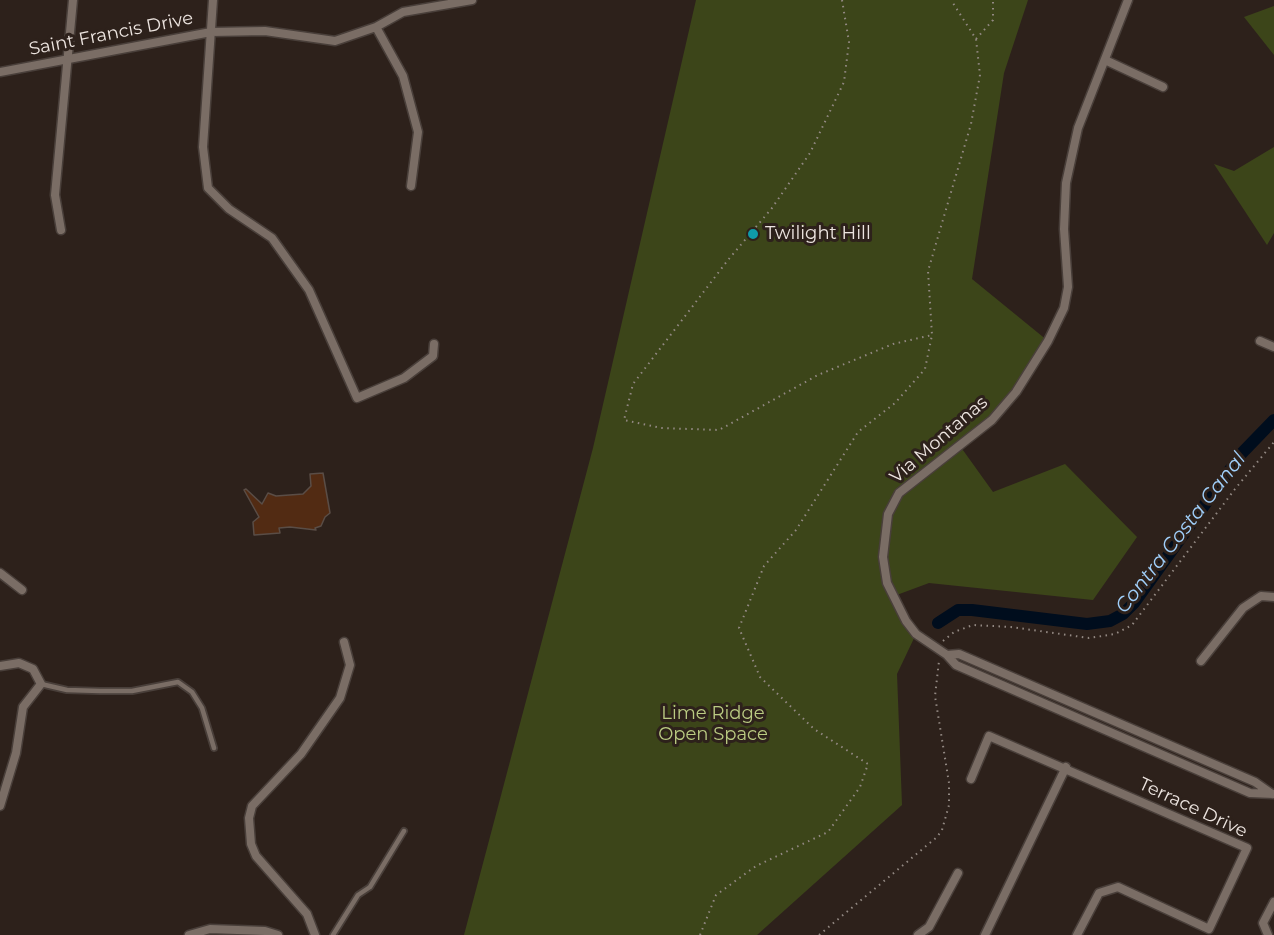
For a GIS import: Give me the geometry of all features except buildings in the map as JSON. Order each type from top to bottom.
[{"type":"street","points":[[61,230],[55,195],[73,0]]},
{"type":"street","points":[[213,0],[203,147],[208,188],[229,209],[272,238],[309,290],[357,398],[404,378],[433,356],[434,344]]},
{"type":"street","name":"Saint Francis Drive","points":[[0,72],[211,32],[265,32],[335,41],[376,27],[403,12],[472,0]]},
{"type":"street","name":"Via Montanas","points":[[1128,0],[1078,128],[1066,183],[1064,229],[1068,287],[1064,308],[1048,341],[1016,392],[992,420],[899,493],[888,514],[883,557],[888,583],[906,621],[916,634],[933,648],[947,656],[959,654],[1255,782],[1273,794]]},
{"type":"street","points":[[376,27],[403,76],[418,132],[411,186]]},
{"type":"street","points":[[1105,60],[1163,87]]},
{"type":"street","points":[[1260,341],[1274,347]]},
{"type":"street","points":[[0,573],[22,590]]},
{"type":"street","points":[[1201,661],[1243,608],[1261,596],[1274,597]]},
{"type":"street","points":[[315,935],[307,914],[256,856],[251,844],[249,818],[252,806],[302,754],[340,698],[350,664],[344,642]]},
{"type":"street","points":[[0,666],[19,663],[33,669],[41,684],[23,707],[16,753],[0,806]]},
{"type":"street","points":[[971,779],[989,736],[1066,767],[985,935]]},
{"type":"street","name":"Terrace Drive","points":[[1066,767],[1247,848],[1209,928],[1118,887],[1099,893],[1077,935]]},
{"type":"street","points":[[918,935],[929,927],[958,873]]},
{"type":"street","points":[[1268,935],[1263,923],[1274,902]]},
{"type":"street","points":[[189,935],[210,929],[266,931],[278,935]]},
{"type":"lane","points":[[41,684],[67,690],[132,691],[178,682],[192,692],[202,708],[214,748]]},
{"type":"lane","points":[[333,935],[358,895],[370,887],[404,831]]},
{"type":"path","points":[[842,0],[849,42],[843,82],[810,153],[772,208],[728,260],[633,384],[624,420],[661,428],[719,430],[818,375],[893,344],[932,334]]},
{"type":"path","points":[[700,935],[716,895],[756,866],[828,831],[860,787],[868,764],[814,729],[760,677],[739,628],[764,566],[796,530],[858,432],[895,403],[925,369],[932,334],[928,271],[971,124],[980,75],[976,39],[951,0]]},
{"type":"path","points":[[976,39],[993,20],[993,0]]},
{"type":"green space","name":"Lime Ridge Open Space","points":[[696,0],[1028,0],[1004,73],[972,279],[1048,341],[1016,392],[960,446],[993,492],[1065,464],[1137,537],[1093,600],[929,583],[894,596],[916,634],[897,674],[902,805],[757,935],[464,935],[593,448]]},
{"type":"green space","points":[[1274,6],[1274,55],[1244,17]]},
{"type":"green space","points":[[1274,147],[1274,233],[1267,245],[1214,164],[1234,171]]},
{"type":"waterway","name":"Contra Costa Canal","points":[[938,623],[958,610],[1087,624],[1110,621],[1123,614],[1134,603],[1242,453],[1274,420]]},
{"type":"place","name":"Twilight Hill","points":[[753,234]]}]
